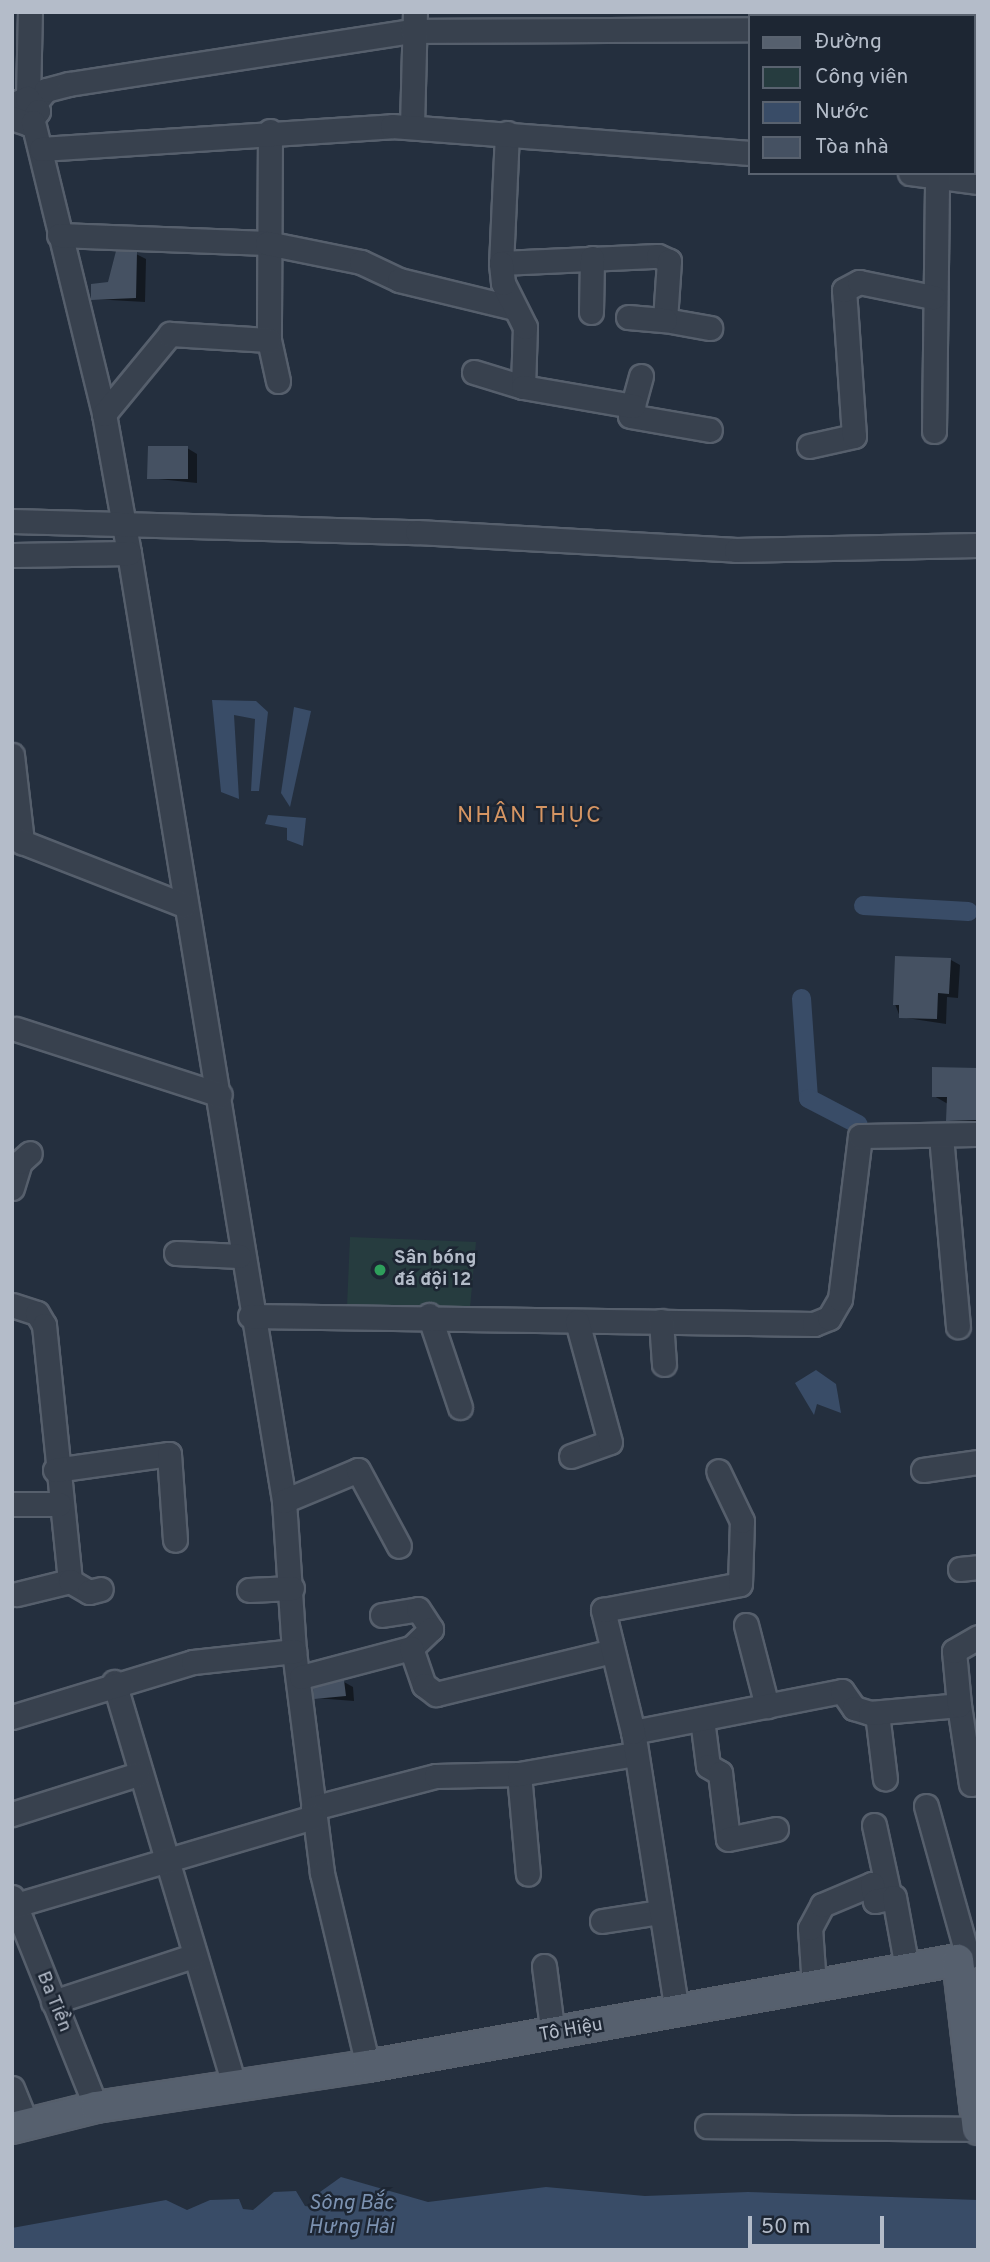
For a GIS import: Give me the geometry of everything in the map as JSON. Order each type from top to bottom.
[{"type":"main road","name":"Tô Hiệu","points":[[19,2125],[96,2107],[553,2035],[968,1958]]},
{"type":"main road","points":[[968,1958],[976,2129]]},
{"type":"street","points":[[30,12],[21,112],[41,149],[59,235],[104,414],[129,553],[184,905],[219,1095],[239,1256],[284,1502],[292,1588],[294,1651],[301,1677],[313,1813],[368,2066]]},
{"type":"street","points":[[21,112],[46,90],[69,84],[414,22],[748,29]]},
{"type":"street","points":[[412,126],[414,22]]},
{"type":"street","points":[[41,149],[270,131],[412,126],[500,148],[748,153]]},
{"type":"street","points":[[270,131],[267,243],[269,340],[278,382]]},
{"type":"street","points":[[500,148],[501,263],[514,308],[526,327],[523,387]]},
{"type":"street","points":[[934,431],[933,297],[937,176],[978,182]]},
{"type":"street","points":[[59,235],[267,243],[514,308]]},
{"type":"street","points":[[501,263],[592,258],[669,261],[665,320]]},
{"type":"street","points":[[592,258],[592,312]]},
{"type":"street","points":[[810,446],[854,436],[844,290],[859,282],[933,297]]},
{"type":"street","points":[[628,317],[710,328]]},
{"type":"street","points":[[104,414],[170,334],[269,340]]},
{"type":"street","points":[[474,372],[523,387],[633,406]]},
{"type":"street","points":[[641,376],[630,416],[710,430]]},
{"type":"street","points":[[12,521],[736,550],[978,545]]},
{"type":"street","points":[[13,553],[129,553]]},
{"type":"street","points":[[12,755],[22,842],[184,905]]},
{"type":"street","points":[[16,1029],[219,1095]]},
{"type":"street","points":[[250,1316],[429,1315],[806,1325],[830,1318],[840,1299],[860,1136],[978,1134]]},
{"type":"street","points":[[941,1136],[958,1326]]},
{"type":"street","points":[[12,1188],[20,1162],[30,1153]]},
{"type":"street","points":[[176,1253],[239,1256]]},
{"type":"street","points":[[12,1304],[37,1313],[44,1325],[55,1470],[70,1581]]},
{"type":"street","points":[[429,1315],[460,1407]]},
{"type":"street","points":[[571,1456],[610,1442],[582,1371],[577,1321]]},
{"type":"street","points":[[661,1321],[664,1364]]},
{"type":"street","points":[[55,1470],[169,1454],[174,1540]]},
{"type":"street","points":[[923,1470],[978,1462]]},
{"type":"street","points":[[284,1502],[358,1470],[399,1546]]},
{"type":"street","points":[[677,2012],[634,1743],[603,1610],[740,1584],[742,1521],[718,1471]]},
{"type":"street","points":[[12,1504],[59,1504]]},
{"type":"street","points":[[17,1594],[70,1581],[89,1592],[101,1589]]},
{"type":"street","points":[[249,1590],[292,1588]]},
{"type":"street","points":[[301,1677],[411,1648],[431,1629],[418,1609],[382,1615]]},
{"type":"street","points":[[746,1625],[766,1706]]},
{"type":"street","points":[[971,1784],[954,1651],[978,1637]]},
{"type":"street","points":[[411,1648],[424,1685],[436,1693],[612,1651]]},
{"type":"street","points":[[12,1717],[114,1682],[216,1658],[294,1651]]},
{"type":"street","points":[[114,1682],[138,1774],[234,2084]]},
{"type":"street","points":[[12,1704],[76,1687]]},
{"type":"street","points":[[14,1901],[436,1776],[519,1774],[634,1743],[702,1719],[842,1691],[855,1708],[877,1713],[959,1705]]},
{"type":"street","points":[[877,1713],[885,1779]]},
{"type":"street","points":[[702,1719],[708,1766],[720,1773],[728,1839],[776,1829]]},
{"type":"street","points":[[12,1814],[138,1774]]},
{"type":"street","points":[[519,1774],[528,1874]]},
{"type":"street","points":[[926,1806],[968,1958]]},
{"type":"street","points":[[874,1825],[906,1968]]},
{"type":"street","points":[[814,1986],[810,1928],[822,1905],[872,1884],[875,1901],[890,1899]]},
{"type":"street","name":"Ba Tiền","points":[[14,1901],[96,2107]]},
{"type":"street","points":[[603,1921],[660,1912]]},
{"type":"street","points":[[53,2002],[193,1956]]},
{"type":"street","points":[[544,1966],[553,2035]]},
{"type":"street","points":[[12,2088],[19,2125]]},
{"type":"street","points":[[707,2126],[976,2129]]},
{"type":"green space","points":[[350,1237],[476,1242],[470,1308],[347,1307]]},
{"type":"water","points":[[212,700],[256,701],[268,712],[259,791],[251,791],[255,719],[234,715],[239,799],[221,792]]},
{"type":"water","points":[[294,707],[311,711],[290,807],[281,793]]},
{"type":"water","points":[[268,815],[306,818],[303,846],[287,840],[287,828],[265,824]]},
{"type":"water","points":[[816,1370],[836,1384],[841,1413],[817,1404],[814,1415],[795,1383]]},
{"type":"water","name":"Sông Bắc Hưng Hải","points":[[341,2177],[428,2202],[546,2187],[645,2196],[748,2192],[978,2200],[978,2250],[12,2250],[12,2228],[166,2200],[187,2210],[210,2200],[239,2199],[243,2209],[253,2210],[274,2192],[296,2191],[305,2206],[318,2208],[320,2192]]},
{"type":"building","points":[[116,251],[137,252],[136,298],[91,300],[91,284],[108,282]]},
{"type":"building","points":[[148,446],[188,446],[188,479],[147,479]]},
{"type":"building","points":[[895,956],[951,958],[949,994],[938,993],[937,1019],[899,1018],[899,1005],[893,1005]]},
{"type":"building","points":[[932,1067],[978,1068],[978,1120],[946,1121],[947,1097],[932,1097]]},
{"type":"building","points":[[344,1680],[346,1696],[314,1699],[313,1688]]},
{"type":"waterway","points":[[863,905],[968,911]]},
{"type":"waterway","points":[[801,998],[808,1098],[858,1124]]},
{"type":"place","name":"Sân bóng đá đội 12","points":[[380,1270]]},
{"type":"district","name":"NHÂN THỤC","points":[[530,817]]}]
